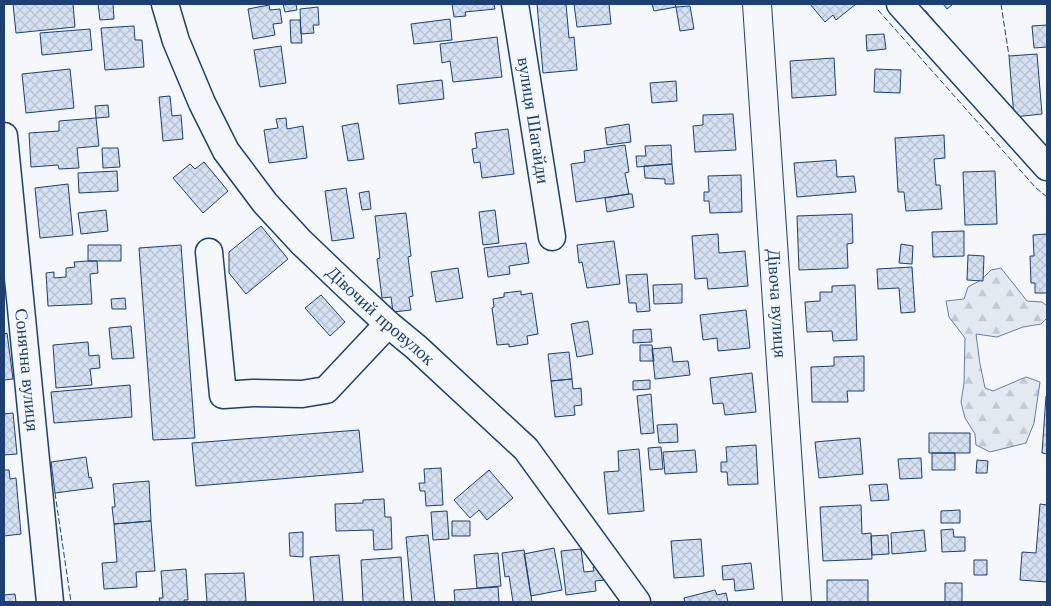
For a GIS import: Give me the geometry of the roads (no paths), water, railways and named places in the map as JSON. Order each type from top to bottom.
[{"type":"main road","name":"Дівоча вулиця","points":[[757,4],[797,602]]},
{"type":"street","name":"Дівочий провулок","points":[[165,4],[176,41],[202,103],[226,151],[265,203],[301,242],[526,449],[637,602]]},
{"type":"street","name":"вулиця Шагайди","points":[[515,4],[552,237]]},
{"type":"street","points":[[900,4],[1047,167]]},
{"type":"street","name":"Сонячна вулиця","points":[[4,136],[50,602]]},
{"type":"street","points":[[209,252],[223,395],[253,393],[302,394],[326,390],[388,324]]}]
